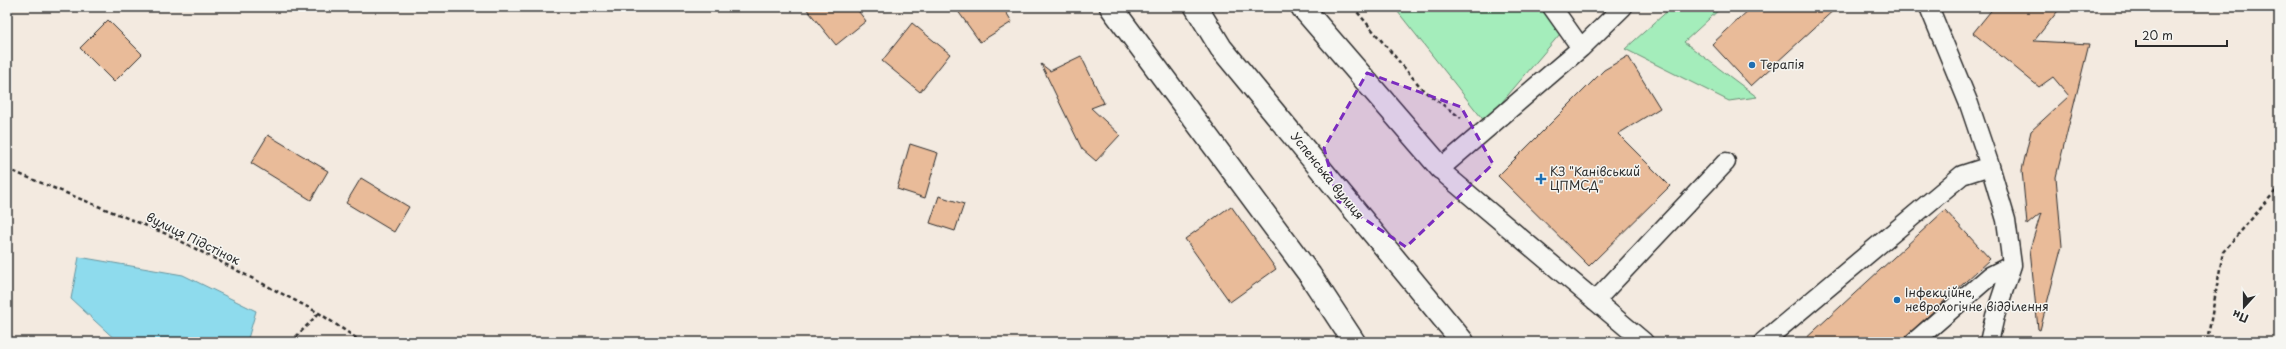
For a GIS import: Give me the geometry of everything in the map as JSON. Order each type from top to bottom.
[{"type":"street","points":[[1111,7],[1310,275],[1354,342]]},
{"type":"street","name":"Успенська вулиця","points":[[1196,7],[1221,48],[1463,342]]},
{"type":"street","points":[[1302,7],[1441,168]]},
{"type":"lane","points":[[1552,7],[1582,48]]},
{"type":"lane","points":[[1624,7],[1582,48],[1441,168],[1446,174],[1644,342]]},
{"type":"lane","points":[[1929,7],[1969,104],[2006,220],[2012,265],[1995,316],[1989,342]]},
{"type":"lane","points":[[1595,301],[1726,162]]},
{"type":"lane","points":[[1763,342],[1962,175],[1990,166]]},
{"type":"lane","points":[[1914,342],[1990,276],[2012,265]]},
{"type":"path","points":[[1353,7],[1424,91],[1464,121]]},
{"type":"path","name":"вулиця Підстінок","points":[[7,169],[169,234],[319,313],[362,342]]},
{"type":"path","points":[[2207,342],[2223,252],[2279,187]]},
{"type":"path","points":[[291,342],[319,313]]},
{"type":"highlighted area","points":[[1367,73],[1461,107],[1493,164],[1406,247],[1338,201],[1324,148]]},
{"type":"green space","points":[[1394,7],[1541,7],[1560,34],[1485,122]]},
{"type":"green space","points":[[1672,7],[1722,7],[1684,42],[1757,97],[1729,101],[1625,49]]},
{"type":"water","points":[[79,257],[183,275],[256,311],[247,342],[118,342],[71,299]]},
{"type":"building","points":[[805,7],[855,7],[866,21],[836,45]]},
{"type":"building","points":[[955,7],[1003,7],[1012,22],[980,42]]},
{"type":"building","name":"Терапія","points":[[1752,7],[1837,7],[1751,86],[1712,44]]},
{"type":"building","points":[[1994,7],[2061,7],[2034,41],[2089,44],[2056,177],[2062,246],[2040,330],[2038,329],[2030,249],[2041,213],[2027,225],[2022,170],[2031,131],[2069,96],[2053,77],[2039,87],[1973,33]]},
{"type":"building","points":[[108,20],[142,54],[114,82],[80,48]]},
{"type":"building","points":[[912,23],[950,54],[920,92],[882,61]]},
{"type":"building","points":[[1081,56],[1104,103],[1091,108],[1120,135],[1096,161],[1082,149],[1041,64],[1050,71]]},
{"type":"building","name":"КЗ \"Канівський ЦПМСД\"","points":[[1628,56],[1660,108],[1618,134],[1670,186],[1589,266],[1498,176],[1604,70]]},
{"type":"building","points":[[268,135],[328,171],[311,200],[251,163]]},
{"type":"building","points":[[910,144],[938,153],[925,198],[897,189]]},
{"type":"building","points":[[361,178],[409,207],[394,232],[346,203]]},
{"type":"building","points":[[939,196],[964,204],[955,231],[930,223]]},
{"type":"building","points":[[1231,206],[1276,269],[1230,302],[1185,239]]},
{"type":"building","name":"Інфекційне, неврологічне відділення","points":[[1945,210],[1990,259],[1900,342],[1802,342]]},
{"type":"place","name":"Терапія","points":[[1752,65]]},
{"type":"place","name":"КЗ \"Канівський ЦПМСД\"","points":[[1541,179]]},
{"type":"place","name":"Інфекційне, неврологічне відділення","points":[[1897,300]]}]
